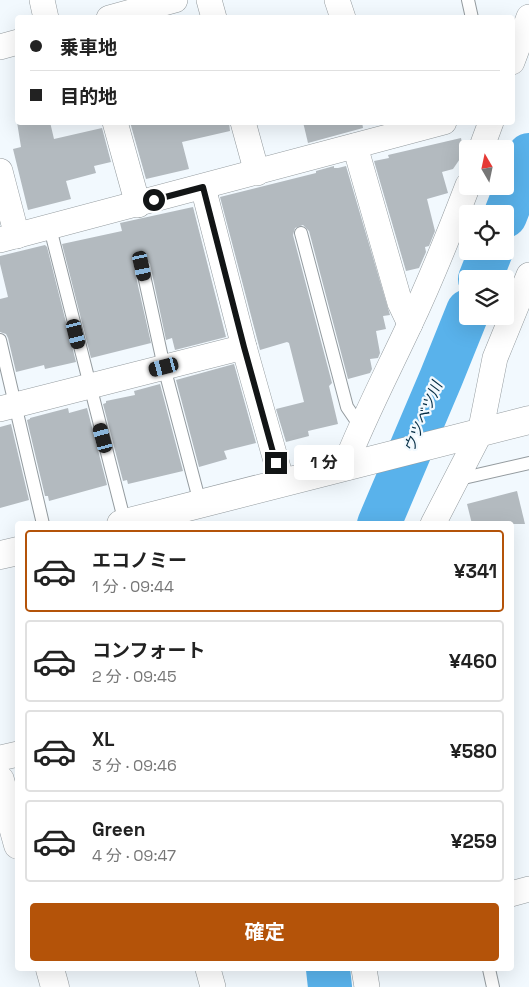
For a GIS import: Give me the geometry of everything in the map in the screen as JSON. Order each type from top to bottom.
[{"type":"street","points":[[42,0],[45,15]]},
{"type":"street","points":[[120,15],[175,0]]},
{"type":"street","points":[[209,0],[213,15]]},
{"type":"street","points":[[337,0],[341,15]]},
{"type":"street","points":[[515,54],[529,16]]},
{"type":"street","points":[[0,47],[15,43]]},
{"type":"street","points":[[116,125],[138,205]]},
{"type":"street","points":[[244,125],[257,173]]},
{"type":"street","points":[[0,171],[9,238],[257,173],[369,136],[428,125]]},
{"type":"street","points":[[484,140],[490,125]]},
{"type":"street","points":[[369,136],[400,303],[410,324]]},
{"type":"street","points":[[203,187],[244,347],[282,482]]},
{"type":"street","points":[[355,465],[360,426],[410,324],[464,195]]},
{"type":"street","points":[[435,521],[480,433],[495,358],[529,275]]},
{"type":"street","points":[[7,407],[244,347]]},
{"type":"street","points":[[131,521],[529,420]]},
{"type":"street","points":[[0,555],[15,552]]},
{"type":"street","points":[[0,758],[15,755]]},
{"type":"street","points":[[0,780],[10,838]]},
{"type":"street","points":[[514,893],[529,889]]},
{"type":"street","points":[[50,971],[54,987]]},
{"type":"street","points":[[209,971],[213,987]]},
{"type":"street","points":[[364,971],[367,987]]},
{"type":"lane","points":[[468,0],[471,15]]},
{"type":"lane","points":[[50,228],[123,521]]},
{"type":"lane","points":[[301,233],[347,407],[360,426]]},
{"type":"lane","points":[[142,266],[164,367],[200,503]]},
{"type":"lane","points":[[0,340],[7,407],[43,521]]},
{"type":"lane","points":[[456,480],[529,463]]},
{"type":"lane","points":[[489,971],[493,987]]},
{"type":"building","points":[[17,125],[51,125],[54,139],[102,128],[111,162],[94,166],[96,173],[66,181],[71,199],[28,210],[13,149],[21,147]]},
{"type":"building","points":[[131,125],[229,125],[230,131],[182,142],[189,169],[146,179]]},
{"type":"building","points":[[304,125],[362,125],[363,128],[308,143]]},
{"type":"building","points":[[461,138],[461,140],[459,140],[459,160],[453,169],[442,172],[448,193],[427,199],[435,231],[429,246],[425,247],[426,252],[419,268],[406,271],[374,161],[389,158],[388,155]]},
{"type":"building","points":[[334,166],[334,168],[338,168],[346,166],[390,315],[383,316],[386,329],[376,331],[380,353],[378,358],[370,359],[372,369],[370,373],[348,379],[309,231],[303,225],[295,228],[293,235],[332,383],[329,386],[338,424],[308,431],[309,436],[286,442],[276,409],[304,402],[289,343],[260,350],[220,197],[316,173],[316,171]]},
{"type":"building","points":[[193,207],[226,337],[175,350],[172,338],[166,340],[150,264],[145,258],[141,258],[136,260],[134,268],[151,343],[91,358],[62,244],[122,231],[120,223]]},
{"type":"building","points":[[45,245],[76,362],[45,369],[44,365],[16,372],[8,338],[6,334],[0,332],[0,299],[8,297],[0,264],[0,256]]},
{"type":"building","points":[[234,364],[256,443],[224,451],[227,459],[199,467],[176,380]]},
{"type":"building","points":[[160,384],[183,471],[128,484],[127,480],[123,481],[103,404],[106,401],[135,395],[134,391]]},
{"type":"building","points":[[68,408],[69,413],[87,408],[107,485],[49,501],[48,496],[45,496],[27,420]]},
{"type":"building","points":[[11,424],[29,500],[0,508],[0,427]]},
{"type":"building","points":[[517,491],[525,524],[514,524],[514,521],[471,521],[467,504]]},
{"type":"waterway","name":"ウツベツ川","points":[[509,205],[529,155]]},
{"type":"waterway","name":"ウツベツ川","points":[[484,270],[487,260]]},
{"type":"waterway","name":"ウツベツ川","points":[[380,521],[462,325]]},
{"type":"waterway","name":"ウツベツ川","points":[[328,971],[330,987]]},
{"type":"route","points":[[154,200],[203,187],[276,463]]}]
